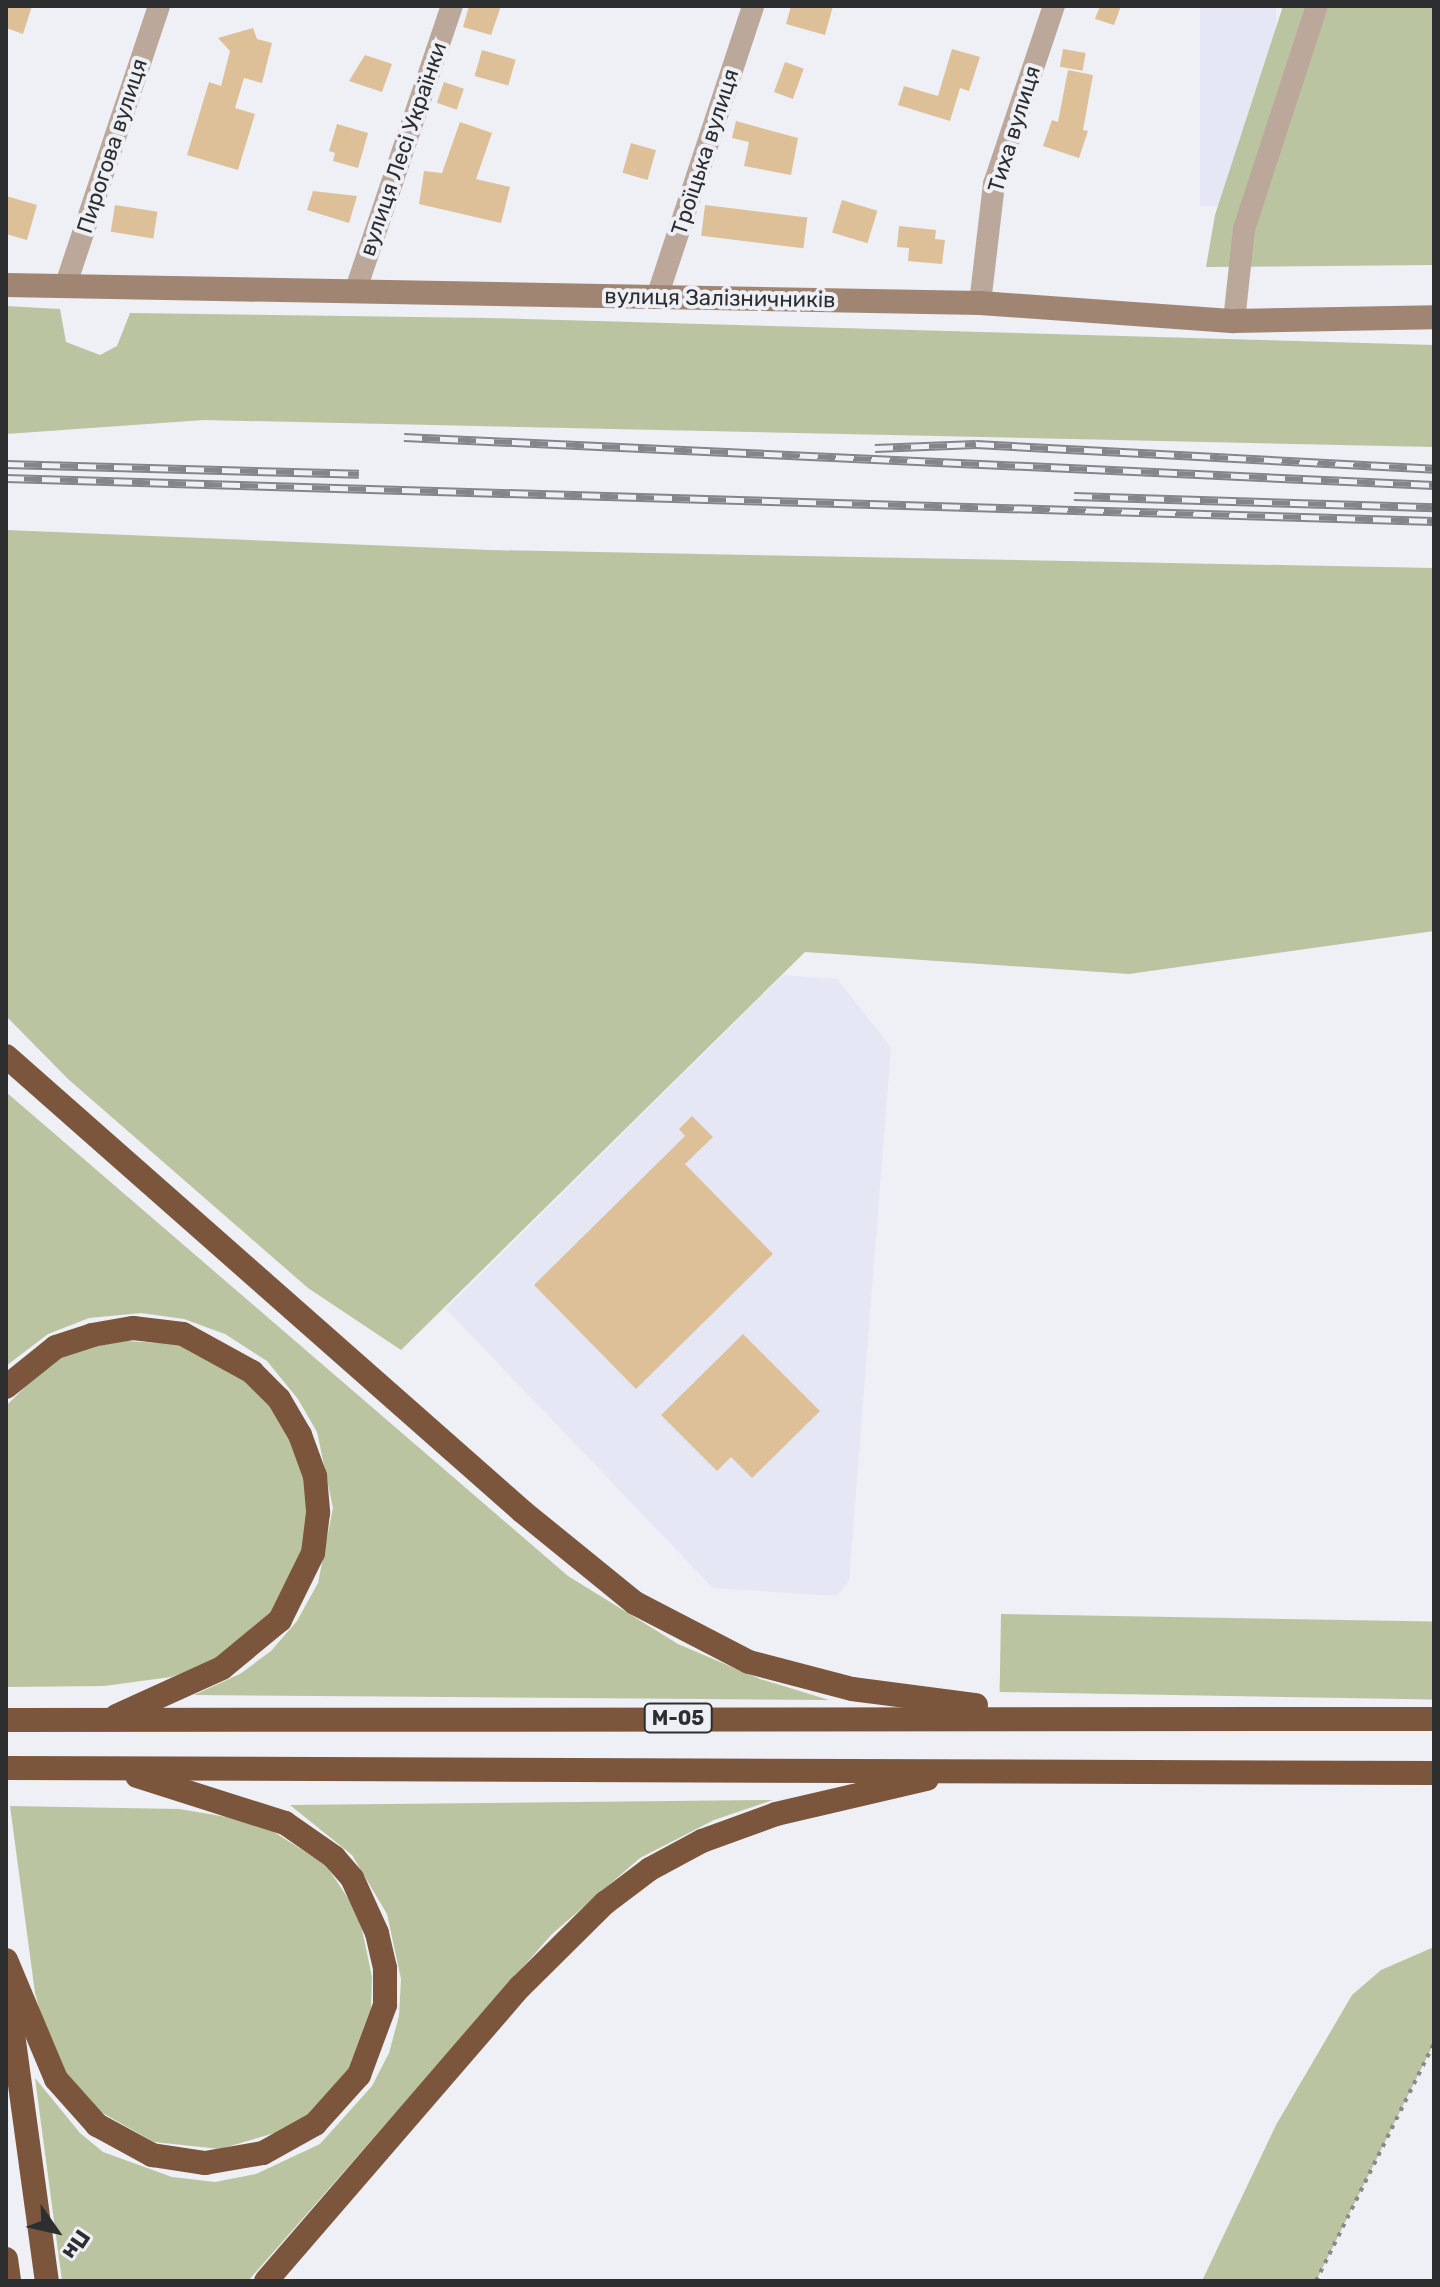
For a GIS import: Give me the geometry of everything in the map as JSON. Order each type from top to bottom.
[{"type":"highway","points":[[6,1056],[511,1501],[635,1603],[749,1662],[812,1680],[1049,1717]]},
{"type":"highway","points":[[6,1387],[56,1347],[92,1335],[133,1328],[183,1334],[252,1372],[279,1399],[300,1435],[315,1476],[318,1513],[313,1553],[280,1620],[222,1668],[104,1721]]},
{"type":"highway","name":"М-05","points":[[6,1720],[1434,1719]]},
{"type":"highway","points":[[6,1960],[56,2079],[97,2125],[152,2155],[205,2163],[263,2153],[315,2124],[359,2075],[385,2005],[385,1968],[377,1933],[352,1878],[334,1857],[285,1823],[108,1767]]},
{"type":"highway","points":[[6,1768],[966,1770],[1209,1776],[1434,1773]]},
{"type":"highway","points":[[266,2281],[520,1987],[566,1938],[650,1869],[702,1841],[776,1814],[966,1770]]},
{"type":"highway","points":[[6,1987],[47,2281]]},
{"type":"highway","points":[[6,2259],[9,2281]]},
{"type":"street","name":"Пирогова вулиця","points":[[65,287],[159,6]]},
{"type":"street","name":"вулиця Лесі Українки","points":[[355,292],[452,6]]},
{"type":"street","name":"Троїцька вулиця","points":[[657,297],[753,6]]},
{"type":"street","name":"Тиха вулиця","points":[[980,303],[994,184],[1054,6]]},
{"type":"street","points":[[1234,321],[1244,229],[1317,6]]},
{"type":"street","name":"вулиця Залізничників","points":[[6,285],[980,303],[1234,321],[1434,317]]},
{"type":"path","points":[[1316,2281],[1434,2043]]},
{"type":"shaded area","points":[[1200,6],[1276,6],[1276,206],[1200,206]]},
{"type":"shaded area","points":[[783,975],[837,979],[891,1047],[849,1581],[837,1596],[713,1588],[446,1309]]},
{"type":"green space","points":[[1283,6],[1434,6],[1434,265],[1206,267],[1215,215]]},
{"type":"green space","points":[[6,306],[60,309],[66,342],[100,355],[117,346],[130,313],[489,318],[1434,345],[1434,447],[204,420],[6,434]]},
{"type":"green space","points":[[6,530],[490,550],[1434,568],[1434,931],[1129,974],[805,952],[401,1350],[308,1288],[68,1079],[6,1016]]},
{"type":"green space","points":[[6,1092],[568,1576],[678,1644],[760,1679],[829,1700],[194,1695],[240,1674],[271,1651],[297,1621],[318,1583],[333,1508],[317,1432],[298,1399],[267,1361],[225,1334],[184,1319],[141,1313],[89,1318],[48,1334],[6,1366]]},
{"type":"green space","points":[[127,1341],[177,1344],[213,1358],[248,1381],[273,1407],[293,1440],[304,1476],[307,1514],[301,1558],[276,1607],[246,1640],[216,1661],[171,1677],[104,1686],[6,1687],[6,1406],[48,1364],[84,1348]]},
{"type":"green space","points":[[1001,1614],[1434,1622],[1433,1700],[1000,1692]]},
{"type":"green space","points":[[773,1800],[714,1820],[640,1858],[552,1934],[248,2281],[62,2281],[35,2078],[80,2133],[103,2152],[172,2177],[215,2182],[256,2174],[320,2144],[372,2086],[389,2053],[399,2016],[401,1979],[387,1914],[352,1855],[290,1805]]},
{"type":"green space","points":[[10,1806],[179,1809],[239,1819],[274,1832],[326,1865],[359,1915],[372,1977],[371,2008],[348,2070],[308,2114],[285,2130],[220,2149],[154,2142],[97,2110],[58,2062],[46,2033],[35,1993]]},
{"type":"green space","points":[[1434,1947],[1434,2043],[1316,2281],[1202,2281],[1276,2125],[1352,1995],[1381,1970]]},
{"type":"building","points":[[6,6],[32,6],[23,34],[6,28]]},
{"type":"building","points":[[469,6],[501,6],[491,35],[463,27]]},
{"type":"building","points":[[791,6],[833,6],[825,35],[786,24]]},
{"type":"building","points":[[1100,6],[1121,6],[1114,25],[1095,19]]},
{"type":"building","points":[[253,28],[257,39],[272,43],[262,83],[244,78],[235,108],[255,114],[238,170],[187,155],[209,82],[221,86],[230,51],[218,38]]},
{"type":"building","points":[[952,49],[980,57],[969,91],[960,88],[950,121],[898,105],[904,86],[938,96]]},
{"type":"building","points":[[1063,49],[1086,53],[1083,71],[1060,67]]},
{"type":"building","points":[[482,50],[516,60],[508,86],[475,76]]},
{"type":"building","points":[[365,55],[392,64],[382,92],[349,81]]},
{"type":"building","points":[[785,62],[804,69],[793,99],[774,92]]},
{"type":"building","points":[[1068,70],[1093,75],[1083,130],[1088,131],[1079,158],[1043,146],[1052,120],[1058,122]]},
{"type":"building","points":[[444,82],[464,89],[457,110],[437,103]]},
{"type":"building","points":[[736,121],[798,138],[791,175],[744,166],[749,142],[732,138]]},
{"type":"building","points":[[460,122],[492,133],[476,179],[510,187],[501,223],[419,204],[424,171],[442,173]]},
{"type":"building","points":[[337,124],[368,133],[358,168],[333,161],[335,153],[329,151]]},
{"type":"building","points":[[631,143],[656,150],[647,180],[622,173]]},
{"type":"building","points":[[313,191],[357,196],[349,223],[307,210]]},
{"type":"building","points":[[6,196],[37,205],[27,240],[6,234]]},
{"type":"building","points":[[842,200],[877,211],[867,243],[832,233]]},
{"type":"building","points":[[115,205],[157,212],[153,238],[111,232]]},
{"type":"building","points":[[705,205],[807,218],[803,248],[701,236]]},
{"type":"building","points":[[899,226],[936,230],[935,239],[945,240],[942,264],[908,261],[909,248],[897,247]]},
{"type":"building","points":[[692,1116],[713,1137],[685,1164],[773,1254],[636,1389],[534,1285],[685,1136],[679,1129]]},
{"type":"building","points":[[743,1334],[820,1411],[752,1478],[731,1457],[717,1471],[661,1415]]},
{"type":"railway","points":[[404,437],[1434,485]]},
{"type":"railway","points":[[875,448],[976,444],[1434,469]]},
{"type":"railway","points":[[6,464],[359,474]]},
{"type":"railway","points":[[6,478],[1434,521]]},
{"type":"railway","points":[[1074,496],[1434,507]]}]
